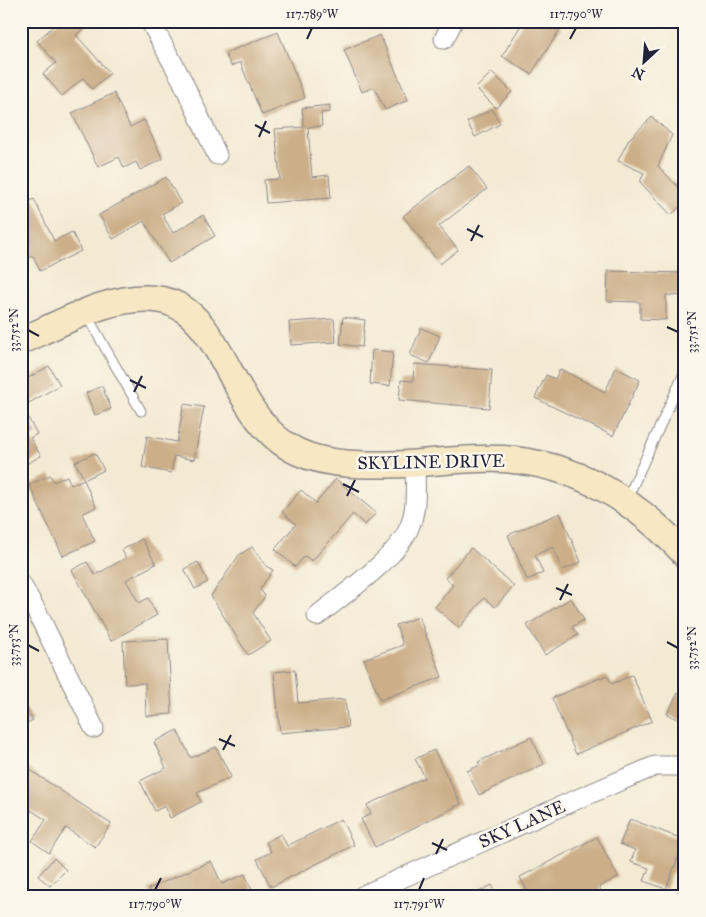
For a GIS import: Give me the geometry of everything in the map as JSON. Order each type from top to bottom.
[{"type":"street","points":[[150,21],[182,80],[217,155]]},
{"type":"street","points":[[444,39],[453,21]]},
{"type":"street","name":"SKYLINE DRIVE","points":[[21,341],[120,300],[141,298],[161,300],[180,305],[194,316],[207,333],[248,407],[265,428],[282,443],[299,452],[329,460],[378,465],[502,459],[562,469],[590,480],[626,501],[662,530],[685,554]]},
{"type":"street","points":[[317,616],[391,555],[409,529],[416,503],[415,463]]},
{"type":"street","points":[[21,584],[37,612],[94,728]]},
{"type":"street","name":"SKY LANE","points":[[362,896],[655,766],[685,768]]},
{"type":"lane","points":[[86,314],[141,412]]},
{"type":"lane","points":[[626,501],[685,371]]},
{"type":"building","points":[[59,21],[92,21],[76,35],[110,73],[92,89],[83,78],[62,96],[43,74],[56,63],[37,41]]},
{"type":"building","points":[[521,21],[558,21],[556,24],[561,28],[531,74],[502,56],[523,22]]},
{"type":"building","points":[[278,32],[305,98],[262,115],[240,62],[231,66],[225,53]]},
{"type":"building","points":[[380,35],[408,100],[385,110],[374,87],[362,92],[344,50]]},
{"type":"building","points":[[492,72],[512,92],[496,108],[476,88]]},
{"type":"building","points":[[114,93],[130,127],[144,120],[163,159],[140,170],[136,162],[124,168],[119,157],[98,167],[72,113]]},
{"type":"building","points":[[330,105],[330,112],[321,113],[322,126],[308,127],[312,177],[329,175],[331,198],[266,203],[264,180],[280,179],[275,129],[304,127],[302,108]]},
{"type":"building","points":[[492,109],[500,124],[475,137],[467,122]]},
{"type":"building","points":[[652,117],[672,135],[658,166],[685,194],[685,202],[671,215],[640,182],[644,173],[618,161],[629,139]]},
{"type":"building","points":[[469,166],[487,189],[439,226],[458,250],[440,264],[403,216]]},
{"type":"building","points":[[166,177],[181,203],[162,214],[173,233],[203,215],[215,236],[169,263],[144,221],[113,239],[99,215]]},
{"type":"building","points":[[34,199],[54,241],[72,232],[81,251],[40,271],[33,256],[21,261],[21,205]]},
{"type":"building","points":[[608,271],[685,273],[685,296],[666,295],[666,320],[640,319],[640,302],[607,301]]},
{"type":"building","points":[[343,317],[365,320],[362,347],[340,344]]},
{"type":"building","points":[[334,319],[336,342],[291,345],[289,322]]},
{"type":"building","points":[[421,328],[440,336],[429,363],[410,355]]},
{"type":"building","points":[[372,350],[393,352],[390,386],[370,384]]},
{"type":"building","points":[[414,364],[492,370],[489,408],[399,400],[401,380],[413,381]]},
{"type":"building","points":[[49,366],[60,385],[22,407],[37,434],[30,438],[41,456],[21,467],[21,382]]},
{"type":"building","points":[[616,368],[640,380],[613,436],[535,398],[546,375],[555,379],[560,369],[605,392]]},
{"type":"building","points":[[102,386],[111,409],[95,415],[86,393]]},
{"type":"building","points":[[184,404],[204,407],[194,460],[174,456],[171,473],[142,467],[147,436],[177,442]]},
{"type":"building","points":[[95,453],[104,470],[84,480],[96,507],[82,514],[95,541],[63,556],[29,485],[50,475],[54,482],[67,476],[71,485],[84,479],[75,462]]},
{"type":"building","points":[[336,479],[376,513],[365,525],[353,514],[312,561],[305,556],[295,567],[275,549],[296,524],[282,512],[301,490],[316,503]]},
{"type":"building","points":[[560,513],[581,562],[563,570],[553,547],[535,555],[543,573],[527,580],[508,535]]},
{"type":"building","points":[[142,539],[156,564],[126,580],[139,603],[148,598],[157,615],[111,641],[72,570],[87,562],[95,575],[126,558],[122,550]]},
{"type":"building","points":[[252,547],[266,566],[273,570],[260,589],[265,596],[253,613],[271,641],[248,655],[211,596],[239,555]]},
{"type":"building","points":[[471,548],[514,586],[495,607],[484,598],[459,628],[435,607],[453,585],[445,578]]},
{"type":"building","points":[[198,562],[208,582],[195,589],[184,569]]},
{"type":"building","points":[[571,598],[584,620],[572,627],[578,635],[545,655],[527,625]]},
{"type":"building","points":[[419,617],[442,677],[380,700],[364,659],[403,645],[396,625]]},
{"type":"building","points":[[168,639],[172,714],[146,716],[145,683],[125,684],[123,641]]},
{"type":"building","points":[[295,670],[298,703],[345,699],[348,727],[280,733],[274,672]]},
{"type":"building","points":[[607,675],[612,684],[632,675],[652,721],[576,754],[552,698]]},
{"type":"building","points":[[678,693],[685,697],[685,723],[667,714]]},
{"type":"building","points":[[21,700],[33,720],[21,726]]},
{"type":"building","points":[[177,730],[191,758],[216,747],[231,777],[197,793],[201,802],[170,818],[165,806],[155,811],[140,781],[166,768],[154,742]]},
{"type":"building","points":[[531,737],[544,764],[479,795],[467,771],[480,765],[478,762]]},
{"type":"building","points":[[434,750],[461,804],[375,847],[361,819],[371,814],[367,805],[425,777],[415,759]]},
{"type":"building","points":[[21,764],[111,824],[95,847],[66,828],[49,853],[32,841],[46,820],[31,810],[21,824]]},
{"type":"building","points":[[341,819],[354,845],[271,887],[257,859],[271,852],[266,842],[281,834],[287,846]]},
{"type":"building","points":[[630,819],[685,840],[666,889],[644,881],[649,868],[631,862],[635,850],[620,844]]},
{"type":"building","points":[[597,837],[618,877],[599,887],[604,896],[530,896],[520,877]]},
{"type":"building","points":[[54,858],[66,870],[50,886],[38,876]]},
{"type":"building","points":[[211,861],[222,884],[245,874],[254,895],[151,896],[148,889]]},
{"type":"building","points":[[492,885],[497,896],[471,896]]}]
